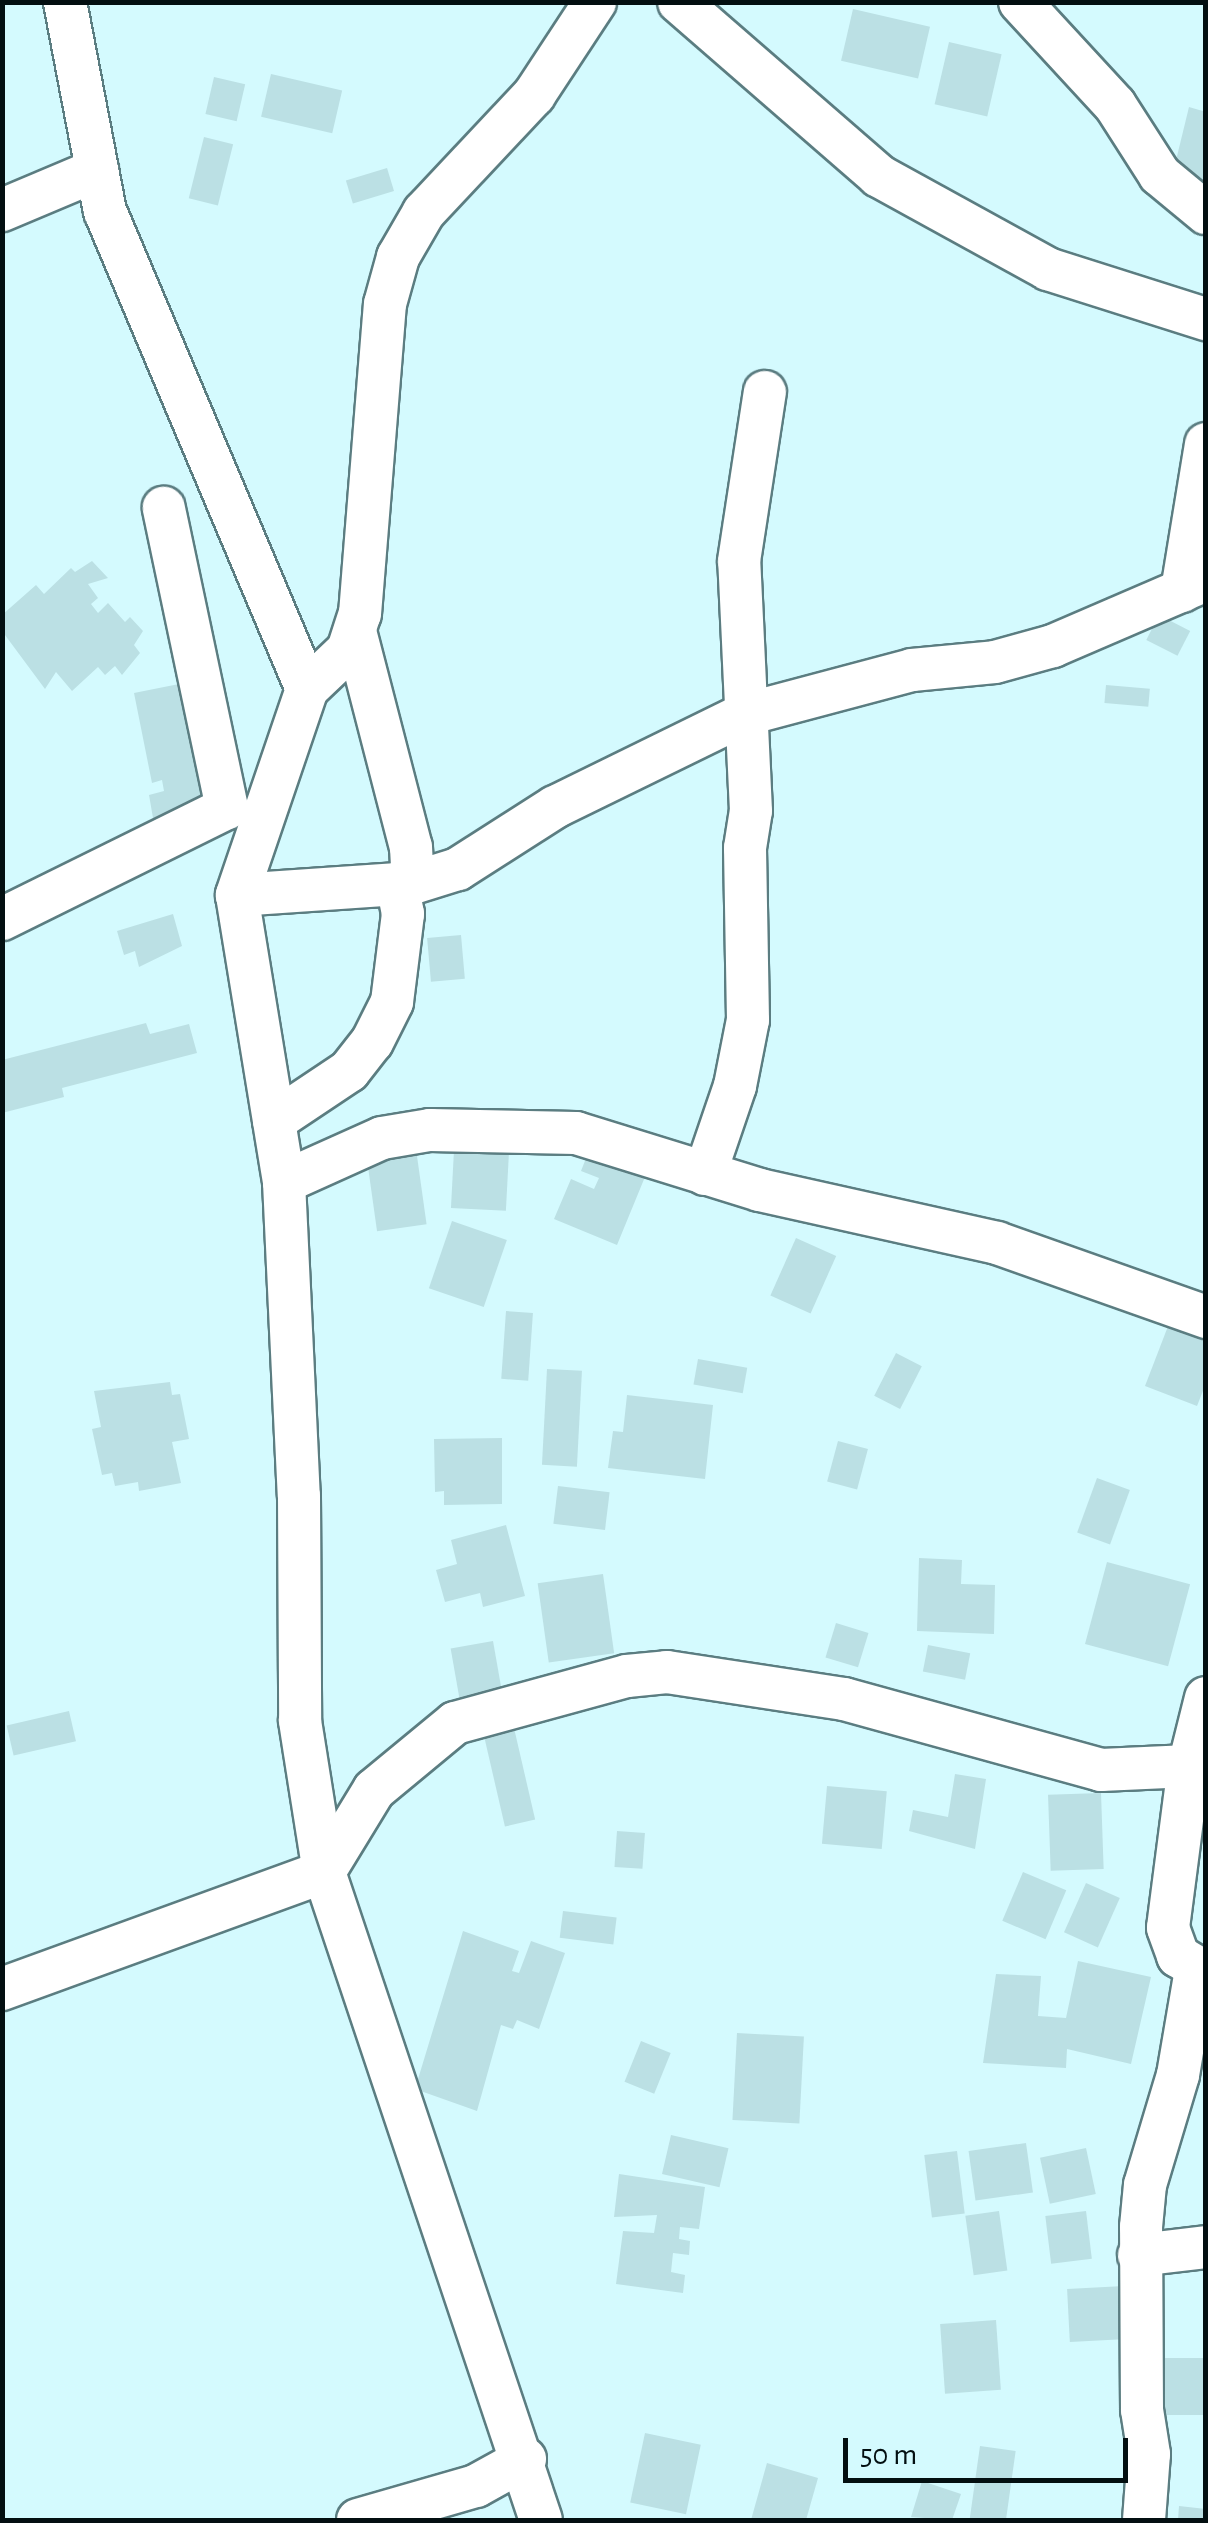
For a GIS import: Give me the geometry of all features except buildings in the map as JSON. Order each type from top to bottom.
[{"type":"street","points":[[65,2],[105,210],[307,689]]},
{"type":"street","points":[[542,2520],[525,2459],[324,1872],[300,1722],[299,1496],[284,1182],[237,895],[307,689],[348,650],[354,631],[385,304],[398,257],[424,212],[534,95],[594,2]]},
{"type":"street","points":[[678,2],[880,176],[1048,269],[1206,320]]},
{"type":"street","points":[[1020,2],[1115,105],[1160,175],[1206,213]]},
{"type":"street","points":[[2,210],[97,170]]},
{"type":"street","points":[[705,1174],[735,1086],[748,1020],[745,848],[751,792],[743,715],[740,532],[764,392]]},
{"type":"street","points":[[237,895],[405,883],[458,869],[555,806],[743,715],[912,670],[995,662],[1053,646],[1194,585],[1206,444]]},
{"type":"street","points":[[2,919],[227,808],[164,508]]},
{"type":"street","points":[[274,1122],[348,1070],[372,1042],[392,1002],[403,914],[407,828],[354,631]]},
{"type":"street","points":[[284,1182],[382,1138],[430,1130],[576,1133],[637,1147],[705,1174],[997,1243],[1206,1317]]},
{"type":"street","points":[[2,1988],[324,1872],[374,1790],[455,1723],[627,1676],[668,1672],[844,1699],[1101,1770],[1189,1766]]},
{"type":"street","points":[[1144,2520],[1149,2454],[1142,2410],[1139,2256],[1145,2186],[1167,2126],[1201,1971],[1178,1956],[1168,1928],[1189,1766],[1206,1698]]},
{"type":"street","points":[[1139,2256],[1206,2246]]},
{"type":"street","points":[[358,2520],[476,2486],[525,2459]]}]
